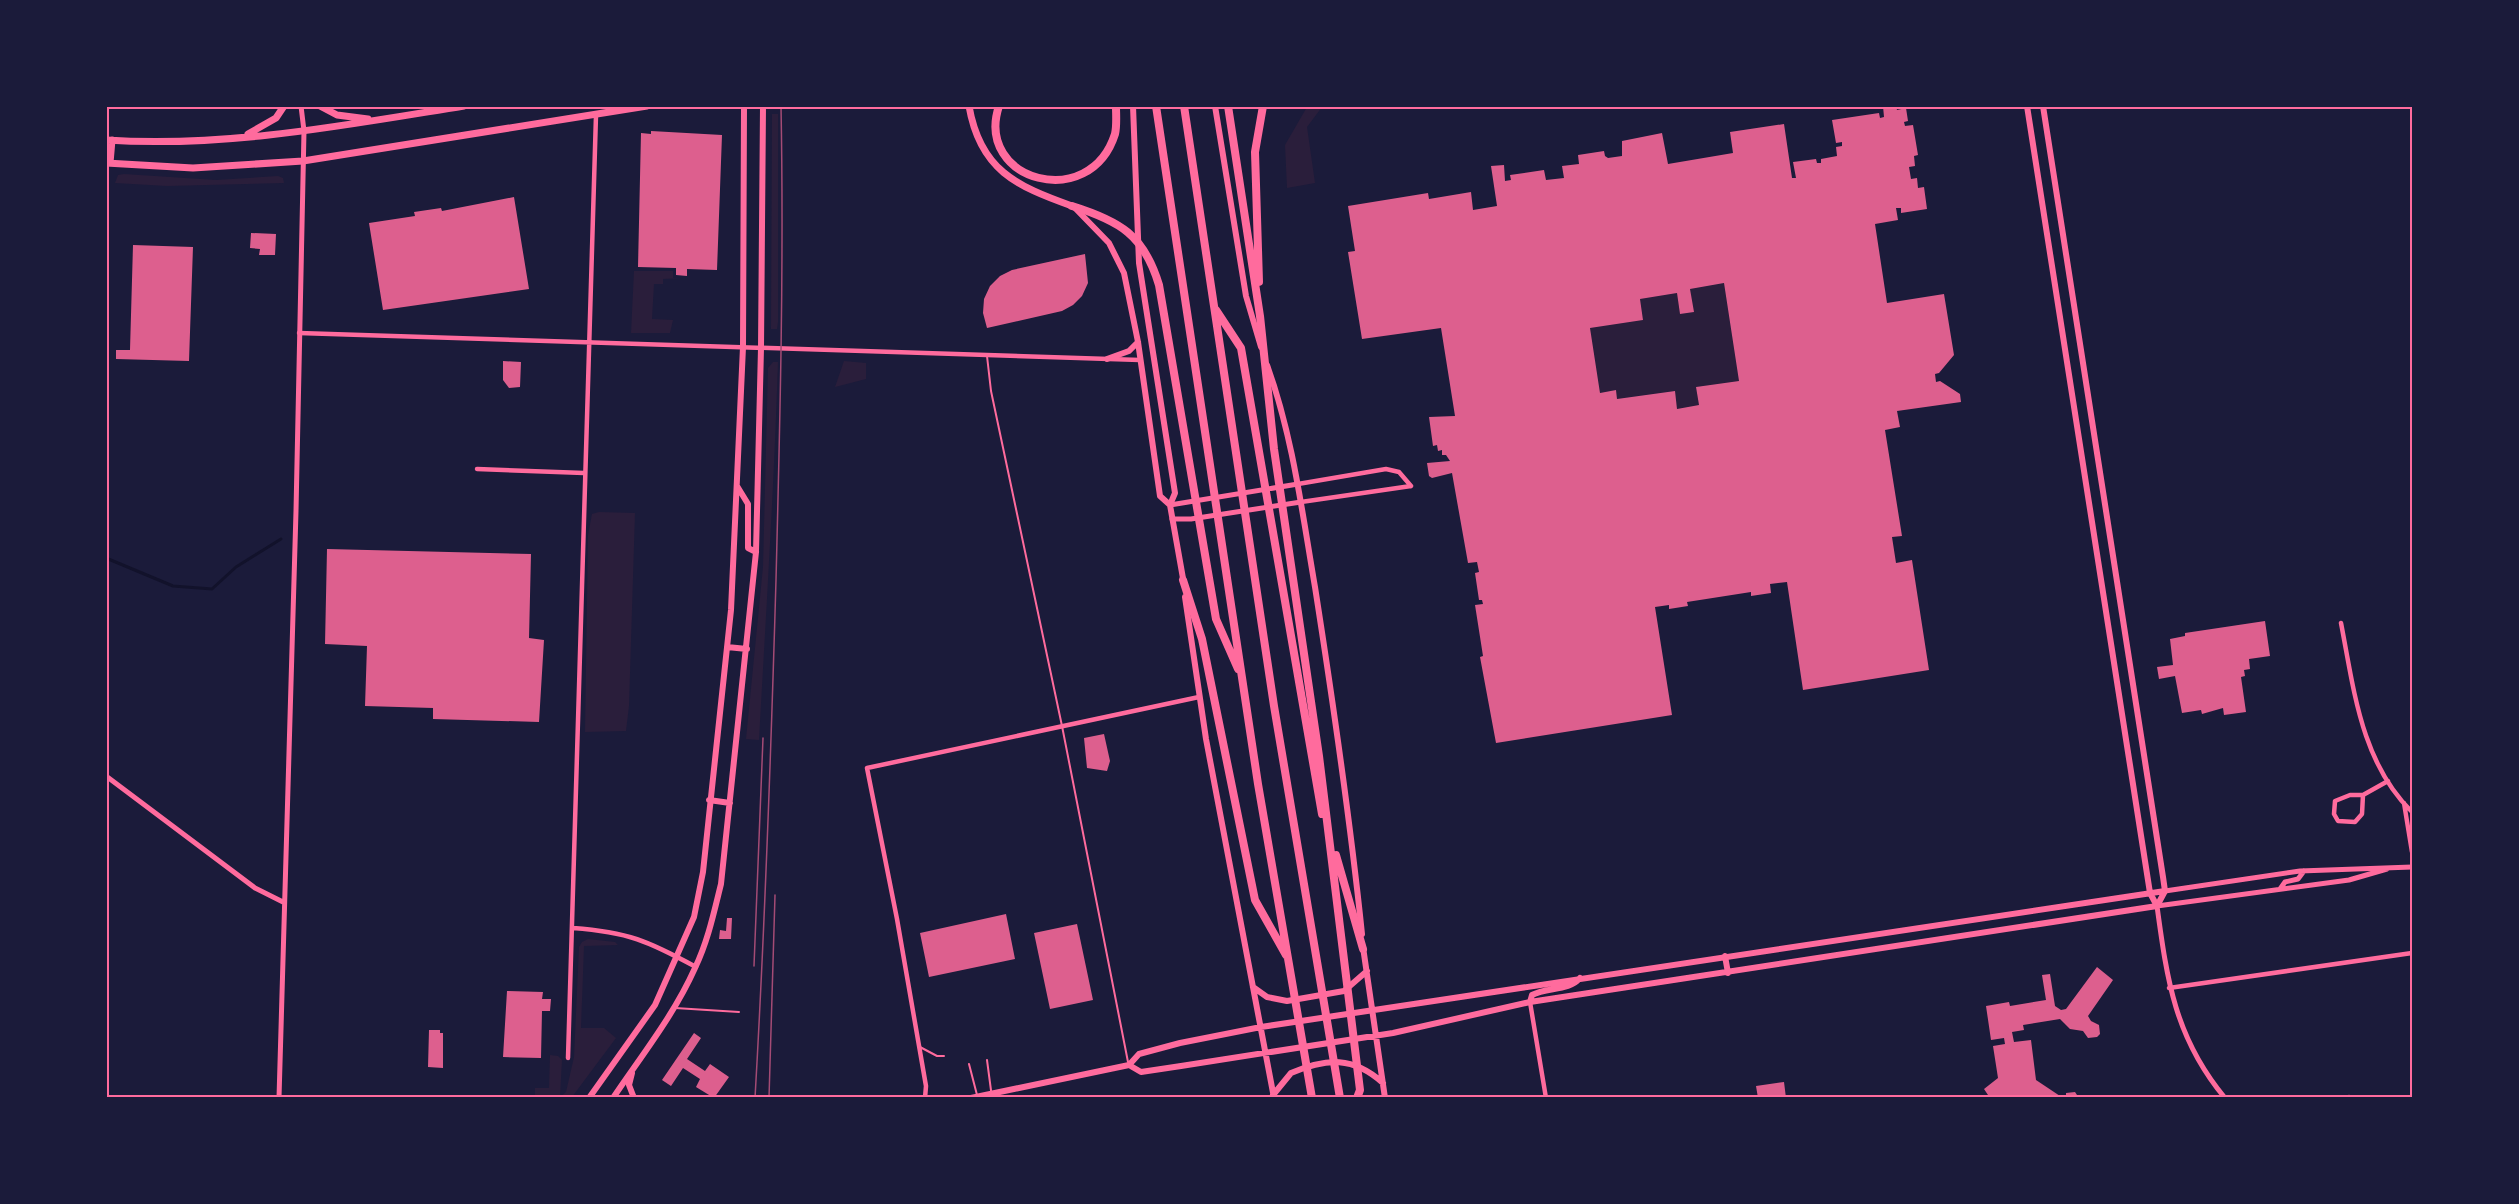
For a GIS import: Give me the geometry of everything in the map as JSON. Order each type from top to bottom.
[{"type":"highway","points":[[999,106],[995,132],[1002,152],[1016,167],[1031,177],[1051,182],[1071,180],[1092,169],[1103,156],[1116,132],[1116,106]]},
{"type":"highway","points":[[1156,106],[1242,681],[1312,1098]]},
{"type":"highway","points":[[1184,106],[1284,767],[1340,1098]]},
{"type":"highway","points":[[1228,106],[1260,316],[1274,449],[1340,916],[1360,1090],[1357,1098]]},
{"type":"highway","points":[[1260,316],[1255,152],[1263,106]]},
{"type":"highway","points":[[1072,206],[1120,225],[1137,240],[1154,268],[1216,619],[1242,681]]},
{"type":"highway","points":[[1214,306],[1240,348],[1310,755],[1324,821],[1364,949]]},
{"type":"highway","points":[[1183,580],[1202,639],[1255,900],[1289,961]]},
{"type":"main road","points":[[243,137],[276,118],[284,106]]},
{"type":"main road","points":[[320,106],[337,115],[386,119]]},
{"type":"main road","points":[[464,106],[304,131],[243,137],[169,142],[109,140],[108,163],[193,168],[303,161],[596,116],[647,106]]},
{"type":"main road","points":[[962,106],[971,117]]},
{"type":"main road","points":[[969,106],[977,138],[988,158],[1010,179],[1033,192],[1072,206],[1109,243],[1117,257],[1124,273],[1138,342],[1160,496],[1170,506]]},
{"type":"main road","points":[[1133,106],[1139,263],[1175,493],[1170,506],[1200,697],[1273,1096]]},
{"type":"main road","points":[[1215,106],[1246,296],[1287,424],[1294,485],[1301,502],[1330,680],[1385,1098]]},
{"type":"main road","points":[[2027,106],[2150,893],[2157,906]]},
{"type":"main road","points":[[2043,106],[2165,891],[2157,906]]},
{"type":"main road","points":[[613,1098],[675,1008],[696,967],[711,924],[721,884],[756,552],[763,108]]},
{"type":"main road","points":[[589,1098],[655,1005],[694,917],[700,892],[727,647],[737,486],[743,347],[744,109]]},
{"type":"main road","points":[[1107,359],[1129,351],[1138,342]]},
{"type":"main road","points":[[2074,405],[2089,402]]},
{"type":"main road","points":[[737,486],[748,504],[748,548],[756,552]]},
{"type":"main road","points":[[2095,539],[2110,537]]},
{"type":"main road","points":[[727,647],[747,649]]},
{"type":"main road","points":[[2131,772],[2146,770]]},
{"type":"main road","points":[[709,800],[730,803]]},
{"type":"main road","points":[[975,1097],[1129,1065],[1139,1054],[1180,1043],[1261,1028],[1580,977],[2165,891]]},
{"type":"main road","points":[[1129,1065],[1141,1072],[1266,1053],[1439,1024],[1530,1002],[2157,906]]},
{"type":"main road","points":[[1991,917],[1994,931]]},
{"type":"main road","points":[[1725,956],[1728,973]]},
{"type":"main road","points":[[1253,987],[1276,1000],[1287,1001],[1344,992],[1367,972]]},
{"type":"main road","points":[[1530,1002],[1532,995],[1540,991],[1560,988],[1577,982],[1580,977]]},
{"type":"main road","points":[[1273,1096],[1284,1078],[1300,1069],[1342,1062],[1364,1067],[1383,1083]]},
{"type":"main road","points":[[634,1098],[629,1085],[636,1064]]},
{"type":"street","points":[[279,1098],[304,131],[301,106]]},
{"type":"street","points":[[568,1058],[596,116]]},
{"type":"street","points":[[299,333],[1140,360]]},
{"type":"street","points":[[1170,506],[1386,469],[1398,472],[1411,486],[1191,519],[1172,519]]},
{"type":"street","points":[[477,470],[584,473]]},
{"type":"street","points":[[2342,623],[2362,729],[2388,781],[2412,812]]},
{"type":"street","points":[[925,1098],[926,1086],[920,1047],[867,768],[1200,697]]},
{"type":"street","points":[[106,776],[255,888],[283,902]]},
{"type":"street","points":[[2363,795],[2362,814],[2355,822],[2338,821],[2333,807],[2335,801],[2345,796],[2363,795],[2388,781]]},
{"type":"street","points":[[2404,803],[2412,852]]},
{"type":"street","points":[[2165,891],[2304,871],[2412,867]]},
{"type":"street","points":[[2224,1098],[2204,1072],[2190,1048],[2169,988],[2157,906],[2349,880],[2387,869]]},
{"type":"street","points":[[2280,889],[2285,882],[2298,879],[2304,871]]},
{"type":"street","points":[[573,928],[613,931],[632,936],[696,967]]},
{"type":"street","points":[[2169,988],[2412,953]]},
{"type":"street","points":[[1530,1002],[1546,1098]]},
{"type":"lane","points":[[986,355],[993,402],[1062,726],[1129,1065]]},
{"type":"lane","points":[[675,1008],[739,1012]]},
{"type":"lane","points":[[920,1047],[937,1056],[944,1056]]},
{"type":"lane","points":[[987,1060],[992,1095]]},
{"type":"lane","points":[[969,1064],[975,1097]]},
{"type":"shaded area","points":[[1307,107],[1322,107],[1307,127],[1315,183],[1287,188],[1285,145]]},
{"type":"shaded area","points":[[772,114],[778,114],[777,329],[771,329]]},
{"type":"shaded area","points":[[118,175],[216,180],[278,176],[283,178],[284,183],[167,186],[115,183]]},
{"type":"shaded area","points":[[634,271],[673,271],[673,278],[683,278],[663,279],[663,284],[654,284],[652,319],[673,320],[670,333],[631,333]]},
{"type":"shaded area","points":[[1724,283],[1739,381],[1696,387],[1699,405],[1677,409],[1674,391],[1617,399],[1616,390],[1600,393],[1590,328],[1643,320],[1640,299],[1677,293],[1680,314],[1693,312],[1690,289]]},
{"type":"shaded area","points":[[844,361],[866,363],[866,379],[835,387]]},
{"type":"shaded area","points":[[773,362],[778,362],[759,740],[746,739],[763,567],[768,368]]},
{"type":"shaded area","points":[[599,512],[635,513],[629,706],[626,731],[585,732],[588,535],[592,514]]},
{"type":"shaded area","points":[[588,939],[615,942],[618,945],[584,946],[581,1028],[604,1028],[616,1038],[572,1097],[560,1097],[566,1092],[574,1057],[579,947]]},
{"type":"shaded area","points":[[550,1055],[558,1056],[562,1060],[560,1097],[535,1097],[535,1088],[549,1088]]},
{"type":"building","points":[[1883,106],[1896,106],[1897,110],[1906,108],[1908,121],[1904,122],[1905,126],[1913,125],[1918,155],[1914,156],[1915,166],[1909,167],[1911,179],[1917,178],[1918,188],[1924,187],[1927,209],[1901,213],[1901,208],[1896,208],[1898,220],[1875,224],[1887,303],[1944,294],[1954,355],[1939,373],[1935,374],[1936,382],[1940,381],[1960,394],[1961,402],[1897,411],[1900,427],[1885,430],[1902,536],[1892,537],[1896,563],[1912,560],[1929,670],[1803,690],[1787,582],[1770,584],[1771,593],[1751,596],[1751,592],[1687,602],[1688,606],[1669,609],[1669,605],[1655,607],[1672,715],[1496,743],[1480,657],[1483,656],[1475,605],[1483,604],[1482,600],[1479,600],[1475,573],[1479,572],[1477,562],[1468,563],[1452,473],[1432,478],[1429,476],[1427,463],[1450,461],[1446,455],[1442,455],[1442,450],[1438,451],[1437,445],[1433,446],[1429,417],[1455,416],[1441,328],[1362,339],[1348,252],[1355,251],[1348,206],[1428,193],[1429,199],[1471,192],[1473,210],[1497,206],[1491,166],[1504,165],[1505,181],[1511,180],[1510,175],[1544,170],[1546,180],[1564,178],[1562,166],[1579,164],[1578,155],[1604,151],[1608,158],[1622,156],[1622,141],[1662,133],[1668,164],[1733,153],[1730,132],[1784,124],[1792,178],[1796,178],[1793,162],[1816,159],[1817,163],[1821,163],[1821,159],[1837,156],[1836,147],[1842,146],[1842,142],[1836,143],[1832,120],[1879,113],[1880,118],[1884,117]],"holes":[[[1724,283],[1739,381],[1696,387],[1699,405],[1677,409],[1675,391],[1617,399],[1616,390],[1600,393],[1590,328],[1643,320],[1640,299],[1677,293],[1680,314],[1694,312],[1690,289]]]},
{"type":"building","points":[[651,131],[722,135],[717,270],[687,269],[687,276],[676,275],[676,268],[638,267],[641,133],[651,134]]},
{"type":"building","points":[[514,197],[529,289],[383,310],[369,223],[415,216],[414,212],[441,208],[442,211]]},
{"type":"building","points":[[251,233],[276,234],[275,255],[259,255],[260,249],[250,248]]},
{"type":"building","points":[[133,245],[193,247],[189,361],[116,359],[116,350],[130,350]]},
{"type":"building","points":[[1085,254],[1088,283],[1082,296],[1073,305],[1062,311],[987,328],[983,313],[984,299],[990,286],[1000,276],[1012,270]]},
{"type":"building","points":[[503,361],[521,362],[520,387],[509,388],[503,380]]},
{"type":"building","points":[[327,549],[531,554],[529,638],[544,640],[539,722],[433,719],[433,708],[365,706],[367,646],[325,644]]},
{"type":"building","points":[[2265,621],[2270,656],[2249,659],[2250,669],[2244,670],[2245,676],[2241,677],[2246,712],[2224,715],[2223,708],[2202,714],[2201,710],[2182,713],[2175,676],[2159,679],[2157,667],[2173,665],[2170,639],[2185,636],[2185,633]]},
{"type":"building","points":[[1104,734],[1110,761],[1107,771],[1087,768],[1084,738]]},
{"type":"building","points":[[1006,914],[1015,959],[929,977],[920,933]]},
{"type":"building","points":[[727,918],[732,918],[731,939],[719,939],[720,930],[726,931]]},
{"type":"building","points":[[1077,924],[1093,1000],[1050,1009],[1034,933]]},
{"type":"building","points":[[2097,967],[2113,980],[2088,1016],[2091,1021],[2099,1025],[2100,1034],[2097,1037],[2088,1038],[2083,1031],[2070,1029],[2060,1019],[2023,1025],[2024,1030],[2012,1032],[2014,1042],[2031,1040],[2036,1080],[2063,1098],[1990,1098],[1984,1089],[1998,1078],[1993,1046],[2005,1044],[2004,1038],[1991,1040],[1986,1006],[2009,1002],[2010,1006],[2046,1000],[2042,975],[2050,974],[2055,1006],[2061,1010],[2066,1009]]},
{"type":"building","points":[[507,991],[543,992],[542,999],[551,999],[550,1011],[542,1011],[541,1058],[503,1057]]},
{"type":"building","points":[[429,1030],[440,1030],[440,1033],[443,1033],[443,1068],[428,1067]]},
{"type":"building","points":[[694,1033],[701,1038],[687,1059],[705,1071],[710,1064],[729,1077],[714,1098],[696,1087],[700,1079],[683,1068],[671,1086],[662,1080]]},
{"type":"building","points":[[1784,1082],[1786,1098],[1758,1098],[1756,1086]]},
{"type":"building","points":[[2075,1092],[2079,1098],[2066,1098],[2066,1093]]},
{"type":"waterway","points":[[106,558],[173,586],[212,589],[236,567],[281,539]]},
{"type":"tram line","points":[[755,1098],[776,580],[782,284],[781,106]]},
{"type":"tram line","points":[[754,966],[763,738]]},
{"type":"tram line","points":[[769,1098],[775,895]]}]
